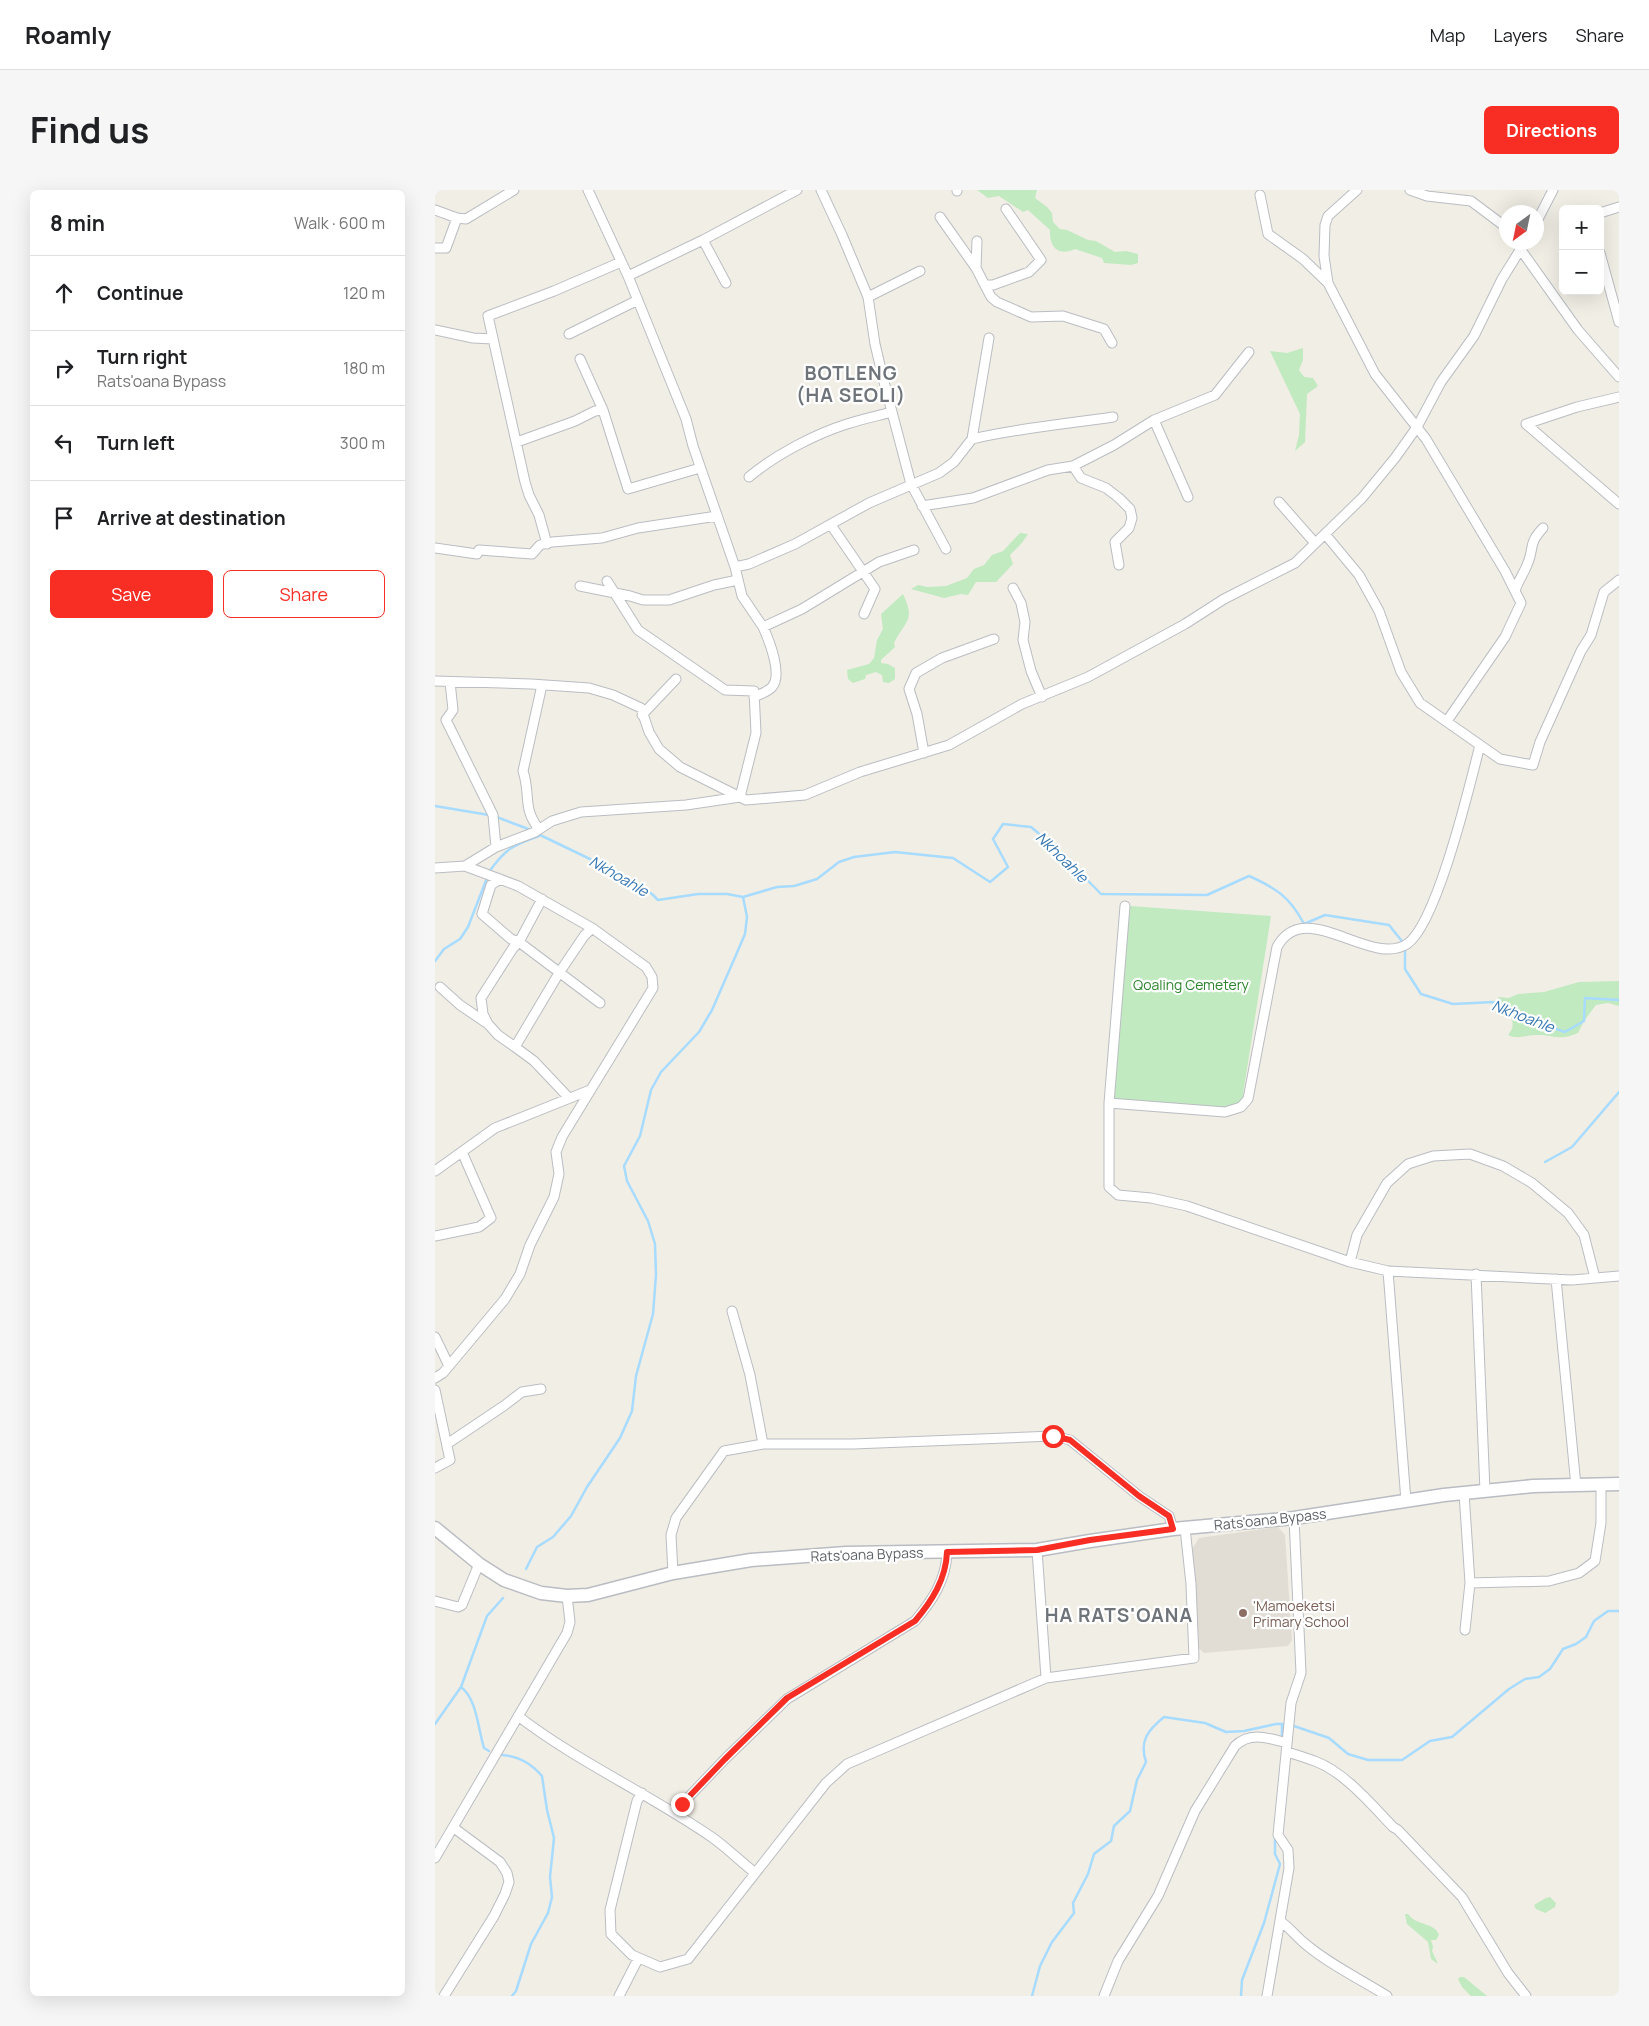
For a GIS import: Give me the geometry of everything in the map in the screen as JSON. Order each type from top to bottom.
[{"type":"street","points":[[588,190],[628,276],[687,419],[700,468],[735,567],[742,596],[763,627],[775,665],[777,680],[772,687],[754,697]]},
{"type":"street","points":[[628,276],[703,240],[797,190]]},
{"type":"street","points":[[821,190],[868,298],[875,344],[911,484],[947,548]]},
{"type":"street","points":[[1328,283],[1324,256],[1325,225],[1328,216],[1357,190]]},
{"type":"street","points":[[1410,190],[1427,196],[1471,201],[1499,222]]},
{"type":"street","points":[[1544,207],[1553,190]]},
{"type":"street","points":[[435,210],[457,218],[466,219],[510,191]]},
{"type":"street","points":[[1260,195],[1269,234],[1303,258],[1328,283],[1375,374],[1389,395],[1417,426],[1505,570],[1521,603],[1505,637],[1447,721]]},
{"type":"street","points":[[1604,212],[1619,207]]},
{"type":"street","points":[[985,285],[993,285],[1029,272],[1041,260],[1006,209]]},
{"type":"street","points":[[940,217],[975,268],[991,297],[997,302],[1031,317],[1063,316],[1103,330],[1111,343]]},
{"type":"street","points":[[435,248],[446,248],[457,218]]},
{"type":"street","points":[[703,240],[725,283]]},
{"type":"street","points":[[975,268],[977,241]]},
{"type":"street","points":[[435,681],[589,688],[613,695],[641,708],[649,732],[659,749],[680,767],[746,800],[805,795],[860,772],[949,745],[1023,704],[1088,676],[1156,640],[1224,599],[1295,563],[1362,498],[1395,458],[1417,426],[1441,382],[1474,336],[1502,279],[1520,250]]},
{"type":"street","points":[[1526,250],[1577,330],[1619,376]]},
{"type":"street","points":[[547,544],[539,514],[529,495],[488,316],[554,292],[621,262]]},
{"type":"street","points":[[1604,268],[1619,322]]},
{"type":"street","points":[[868,298],[920,271]]},
{"type":"street","points":[[569,334],[638,300]]},
{"type":"street","points":[[435,330],[473,338],[493,339]]},
{"type":"street","points":[[735,567],[749,564],[795,544],[869,503],[939,473],[954,462],[972,438],[989,338]]},
{"type":"street","points":[[922,506],[973,498],[1048,470],[1073,466],[1114,446],[1154,420],[1215,395],[1249,352]]},
{"type":"street","points":[[580,360],[603,410],[628,489],[700,468]]},
{"type":"street","points":[[1619,397],[1577,407],[1525,424],[1619,504]]},
{"type":"street","points":[[517,442],[575,421],[595,411],[603,410]]},
{"type":"street","points":[[749,476],[785,453],[831,430],[892,412]]},
{"type":"street","points":[[972,438],[1019,429],[1057,426],[1113,417]]},
{"type":"street","points":[[1154,420],[1188,497]]},
{"type":"street","points":[[1073,466],[1081,478],[1106,488],[1130,510],[1132,518],[1129,528],[1115,542],[1119,565]]},
{"type":"street","points":[[1279,502],[1315,543]]},
{"type":"street","points":[[435,548],[477,554],[479,550],[532,554],[540,545],[602,538],[638,528],[717,516]]},
{"type":"street","points":[[831,525],[875,589],[864,614]]},
{"type":"street","points":[[1515,591],[1518,580],[1527,565],[1533,539],[1543,528]]},
{"type":"street","points":[[1325,534],[1359,575],[1379,612],[1401,672],[1420,703],[1500,759],[1533,765],[1540,742],[1581,651],[1591,635],[1604,592],[1619,580]]},
{"type":"street","points":[[763,627],[802,609],[845,584],[863,571],[890,558],[914,550]]},
{"type":"street","points":[[580,586],[643,600],[669,600],[714,585],[737,580]]},
{"type":"street","points":[[607,581],[638,630],[725,690],[754,691],[755,733],[740,798]]},
{"type":"street","points":[[1013,588],[1021,603],[1025,622],[1023,640],[1031,672],[1043,697]]},
{"type":"street","points":[[924,753],[917,714],[909,689],[916,673],[942,658],[994,639]]},
{"type":"street","points":[[643,715],[676,679]]},
{"type":"street","points":[[450,682],[453,710],[446,720],[493,815],[496,848]]},
{"type":"street","points":[[539,829],[530,818],[527,806],[527,785],[523,771],[541,685]]},
{"type":"street","points":[[1109,1103],[1225,1112],[1241,1107],[1248,1099],[1277,947],[1281,940],[1293,931],[1315,929],[1385,950],[1405,945],[1414,938],[1433,902],[1457,835],[1480,745]]},
{"type":"street","points":[[465,866],[496,848],[539,829],[552,821],[581,812],[686,805],[740,798]]},
{"type":"street","points":[[435,868],[465,866],[518,886],[592,928],[646,967],[652,976],[653,988],[562,1137],[556,1152],[559,1174],[554,1197],[530,1246],[520,1274],[505,1299],[443,1373],[435,1378]]},
{"type":"street","points":[[499,879],[491,885],[482,914],[511,939],[519,942],[600,1003]]},
{"type":"street","points":[[488,1024],[483,1014],[481,998],[513,948],[519,942],[542,900]]},
{"type":"street","points":[[1125,906],[1109,1103],[1109,1187],[1118,1195],[1151,1198],[1187,1206],[1350,1262],[1388,1271],[1572,1280],[1619,1276]]},
{"type":"street","points":[[515,1047],[559,974],[584,936],[592,928]]},
{"type":"street","points":[[440,987],[460,1005],[488,1024],[498,1035],[534,1061],[569,1098]]},
{"type":"street","points":[[435,1171],[495,1128],[590,1090]]},
{"type":"street","points":[[435,1236],[479,1227],[491,1218],[462,1152]]},
{"type":"street","points":[[1350,1262],[1357,1235],[1387,1184],[1408,1164],[1433,1156],[1469,1154],[1503,1166],[1532,1183],[1567,1212],[1584,1235],[1595,1278]]},
{"type":"street","points":[[1388,1271],[1406,1501]]},
{"type":"street","points":[[1476,1274],[1485,1491]]},
{"type":"street","points":[[1556,1279],[1576,1486]]},
{"type":"street","points":[[732,1310],[751,1375],[763,1444]]},
{"type":"street","points":[[435,1337],[449,1366]]},
{"type":"street","points":[[447,1444],[522,1392],[541,1389]]},
{"type":"street","points":[[435,1390],[451,1460],[435,1468]]},
{"type":"street","points":[[642,1793],[637,1801],[610,1910],[611,1934],[632,1955],[660,1967],[688,1959],[754,1872],[826,1783],[847,1764],[1046,1678],[1194,1658],[1191,1584],[1179,1529],[1169,1516],[1139,1496],[1070,1440],[1053,1436],[853,1444],[763,1444],[724,1452],[676,1518],[671,1535],[673,1574]]},
{"type":"street","name":"Rats'oana Bypass","points":[[435,1528],[479,1564],[504,1580],[541,1593],[567,1596],[588,1595],[673,1574],[751,1560],[846,1553],[1037,1550],[1090,1540],[1294,1518],[1464,1493],[1533,1486],[1619,1484]]},
{"type":"street","points":[[1470,1583],[1549,1581],[1579,1574],[1595,1561],[1601,1523],[1601,1485]]},
{"type":"street","points":[[1464,1493],[1470,1583],[1465,1630]]},
{"type":"street","points":[[1267,1996],[1289,1868],[1288,1850],[1278,1835],[1291,1703],[1301,1673],[1294,1518]]},
{"type":"street","points":[[1037,1550],[1046,1678]]},
{"type":"street","points":[[676,1814],[682,1804],[725,1759],[787,1698],[915,1621],[928,1606],[938,1589],[947,1564],[947,1552]]},
{"type":"street","points":[[435,1601],[458,1607],[462,1605],[479,1564]]},
{"type":"street","points":[[435,1858],[567,1633],[570,1622],[567,1596]]},
{"type":"street","points":[[519,1716],[583,1759],[642,1793],[714,1839],[754,1872]]},
{"type":"street","points":[[1104,1996],[1118,1961],[1158,1896],[1195,1811],[1235,1746],[1242,1739],[1250,1736],[1268,1738],[1317,1762],[1336,1773],[1366,1799],[1461,1897],[1509,1973],[1526,1996]]},
{"type":"street","points":[[444,1996],[494,1916],[509,1882],[507,1873],[500,1862],[454,1828]]},
{"type":"street","points":[[1280,1921],[1319,1954],[1387,1996]]},
{"type":"street","points":[[619,1996],[638,1959]]},
{"type":"shaded area","name":"'Mamoeketsi Primary School","points":[[1278,1527],[1285,1535],[1292,1640],[1288,1646],[1204,1653],[1198,1648],[1192,1549],[1199,1538]]},
{"type":"green space","points":[[977,190],[1037,190],[1035,198],[1052,213],[1053,222],[1060,229],[1067,230],[1088,240],[1096,241],[1115,252],[1126,251],[1138,254],[1138,263],[1131,265],[1104,263],[1102,258],[1075,249],[1059,251],[1051,241],[1050,230],[1028,210],[1023,212],[999,196],[988,198]]},
{"type":"green space","points":[[1303,348],[1303,360],[1299,370],[1304,377],[1313,378],[1318,386],[1307,394],[1305,442],[1295,451],[1299,435],[1300,414],[1270,351],[1287,353]]},
{"type":"green space","points":[[1020,533],[1028,534],[1010,555],[1013,564],[996,582],[976,582],[968,595],[961,594],[944,598],[911,589],[918,585],[928,587],[946,586],[967,578],[974,569],[984,565],[992,555],[1003,551]]},
{"type":"green space","points":[[903,594],[909,610],[909,616],[894,643],[895,647],[881,660],[881,663],[895,668],[895,679],[889,683],[883,682],[882,675],[876,672],[866,675],[865,679],[853,683],[848,679],[847,670],[869,664],[874,658],[877,640],[883,629],[881,614]]},
{"type":"green space","name":"Qoaling Cemetery","points":[[1130,906],[1271,916],[1241,1107],[1225,1112],[1109,1103]]},
{"type":"green space","points":[[1619,981],[1619,1006],[1608,1003],[1596,1005],[1578,1033],[1571,1036],[1535,1035],[1515,1037],[1508,1035],[1513,1027],[1511,1018],[1497,1012],[1494,1002],[1499,997],[1509,998],[1518,994],[1544,992],[1579,982]]},
{"type":"green space","points":[[1550,1897],[1556,1903],[1555,1907],[1545,1913],[1536,1909],[1534,1905]]},
{"type":"green space","points":[[1405,1914],[1437,1931],[1439,1935],[1436,1940],[1431,1940],[1432,1951],[1438,1964],[1431,1959],[1428,1942],[1407,1924]]},
{"type":"green space","points":[[1464,1977],[1487,1996],[1471,1996],[1462,1987],[1458,1979]]},
{"type":"waterway","name":"Nkhoahle","points":[[435,806],[489,815]]},
{"type":"waterway","name":"Nkhoahle","points":[[494,816],[531,830]]},
{"type":"waterway","name":"Nkhoahle","points":[[536,833],[619,873],[652,894],[658,900],[698,894],[727,894],[743,897],[777,887],[794,886],[817,879],[839,862],[854,857],[895,852],[953,858],[990,882],[1008,867],[993,839],[1003,824],[1031,827],[1056,848],[1101,894],[1207,895],[1249,876],[1275,889],[1288,900],[1304,924],[1325,915],[1389,925],[1405,945],[1405,969],[1421,994],[1453,1004],[1494,1002],[1515,1015],[1565,1032],[1584,1021],[1585,998],[1619,1000]]},
{"type":"waterway","points":[[489,872],[510,849],[539,836]]},
{"type":"waterway","points":[[435,961],[444,949],[460,939],[468,927],[487,878]]},
{"type":"waterway","points":[[526,1569],[537,1547],[553,1537],[571,1516],[587,1487],[620,1438],[632,1411],[636,1376],[653,1314],[656,1275],[655,1244],[648,1221],[627,1181],[624,1166],[640,1136],[651,1090],[661,1072],[699,1032],[712,1010],[745,934],[747,917],[743,897]]},
{"type":"waterway","points":[[1545,1162],[1572,1147],[1619,1092]]},
{"type":"waterway","points":[[435,1724],[461,1687],[487,1616],[503,1598]]},
{"type":"waterway","points":[[1291,1725],[1329,1738],[1348,1754],[1368,1760],[1402,1760],[1430,1741],[1452,1737],[1509,1689],[1525,1679],[1539,1677],[1550,1669],[1563,1649],[1576,1644],[1586,1637],[1594,1621],[1608,1611],[1619,1611]]},
{"type":"waterway","points":[[461,1687],[471,1699],[484,1748],[489,1751]]},
{"type":"waterway","points":[[1032,1996],[1040,1966],[1052,1942],[1074,1913],[1073,1903],[1088,1874],[1094,1854],[1111,1841],[1114,1826],[1130,1811],[1137,1780],[1146,1762],[1144,1742],[1149,1731],[1164,1717],[1205,1723],[1226,1732],[1286,1724]]},
{"type":"waterway","points":[[1282,1724],[1282,1740]]},
{"type":"waterway","points":[[502,1755],[524,1761],[542,1776],[547,1810],[554,1838],[550,1877],[552,1897],[548,1913],[531,1944],[516,1991],[512,1996]]},
{"type":"waterway","points":[[1241,1996],[1242,1980],[1264,1923],[1280,1864],[1275,1854],[1275,1837]]},
{"type":"place","name":"'Mamoeketsi Primary School","points":[[1243,1613]]},
{"type":"district","name":"BOTLENG (HA SEOLI)","points":[[851,384]]},
{"type":"district","name":"HA RATS'OANA","points":[[1119,1615]]},
{"type":"route","points":[[682,1804],[787,1698],[915,1621],[928,1606],[938,1589],[947,1564],[947,1552],[1037,1550],[1090,1540],[1173,1529],[1169,1516],[1139,1496],[1070,1440],[1053,1436]]}]
